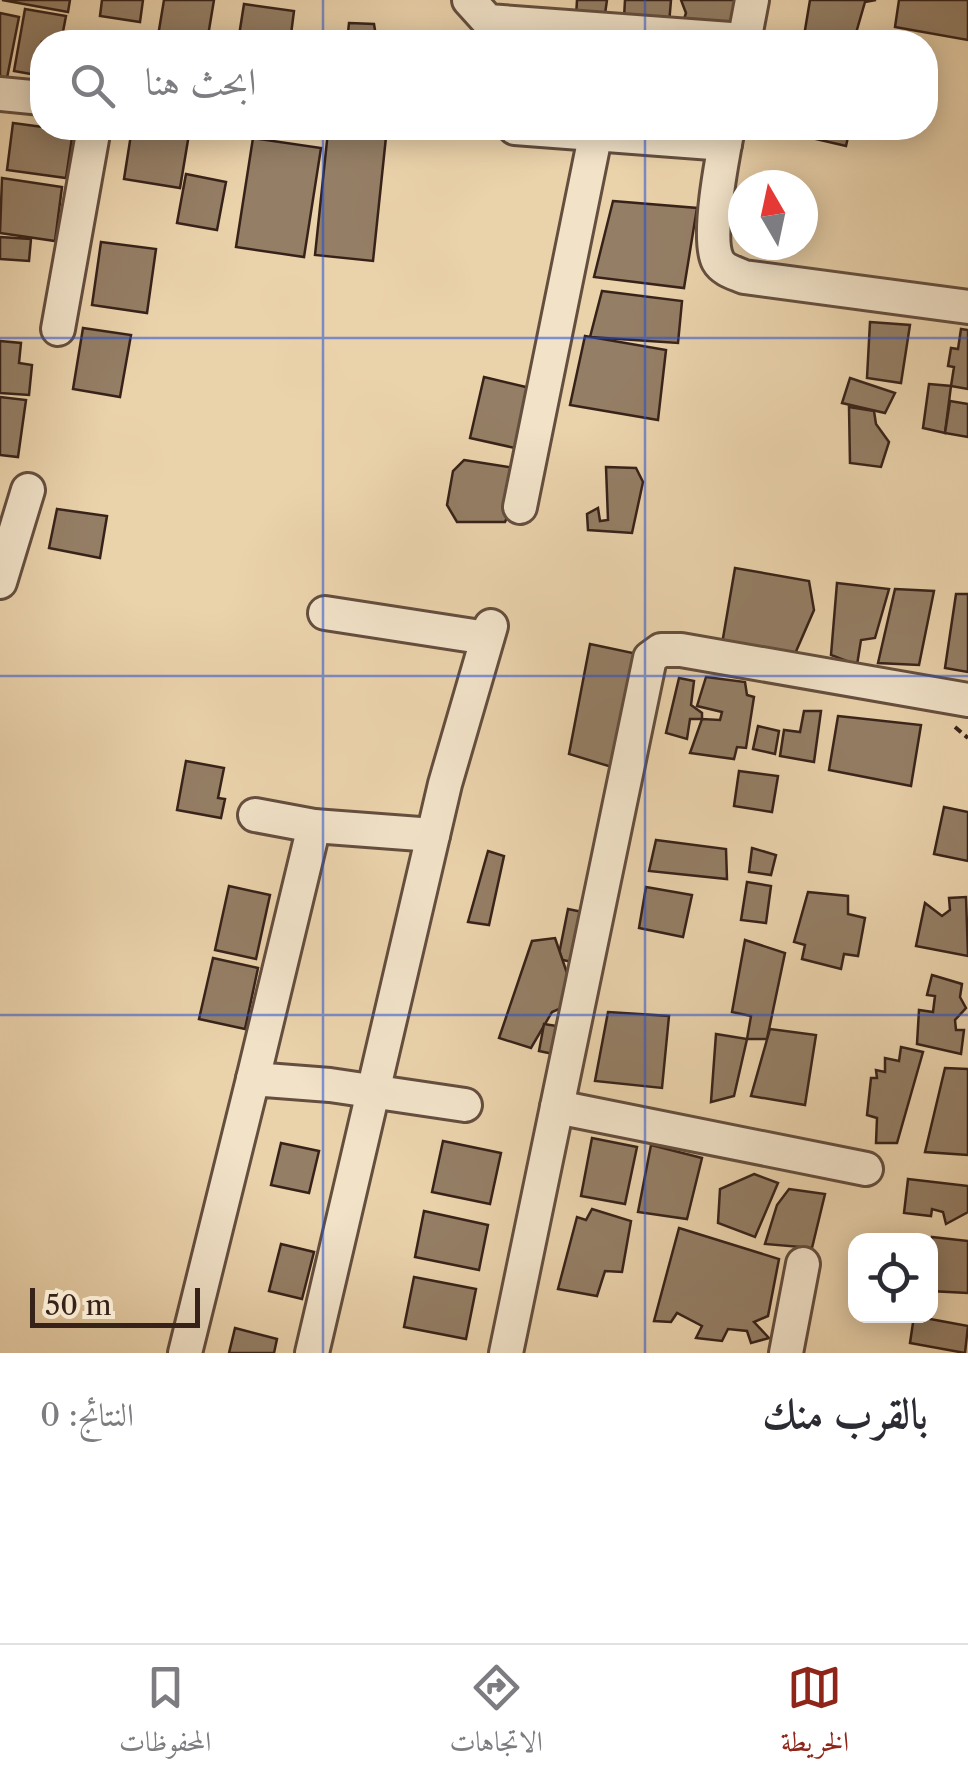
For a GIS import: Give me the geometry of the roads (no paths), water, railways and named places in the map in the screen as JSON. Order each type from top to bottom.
[{"type":"street","points":[[469,0],[488,22],[596,30]]},
{"type":"street","points":[[746,30],[752,0]]},
{"type":"street","points":[[0,94],[30,97]]},
{"type":"street","points":[[58,329],[92,140]]},
{"type":"street","points":[[520,507],[594,140]]},
{"type":"street","points":[[727,140],[714,242],[718,262],[726,270],[744,278],[968,306]]},
{"type":"street","points":[[0,582],[28,490]]},
{"type":"street","points":[[312,1353],[433,834],[489,632],[325,612]]},
{"type":"street","points":[[506,1353],[644,674],[654,654],[681,650],[968,700]]},
{"type":"street","points":[[254,815],[314,826],[433,834]]},
{"type":"street","points":[[186,1353],[314,826]]},
{"type":"street","points":[[254,1079],[464,1105]]},
{"type":"street","points":[[557,1107],[866,1169]]},
{"type":"street","points":[[786,1353],[803,1264]]}]
